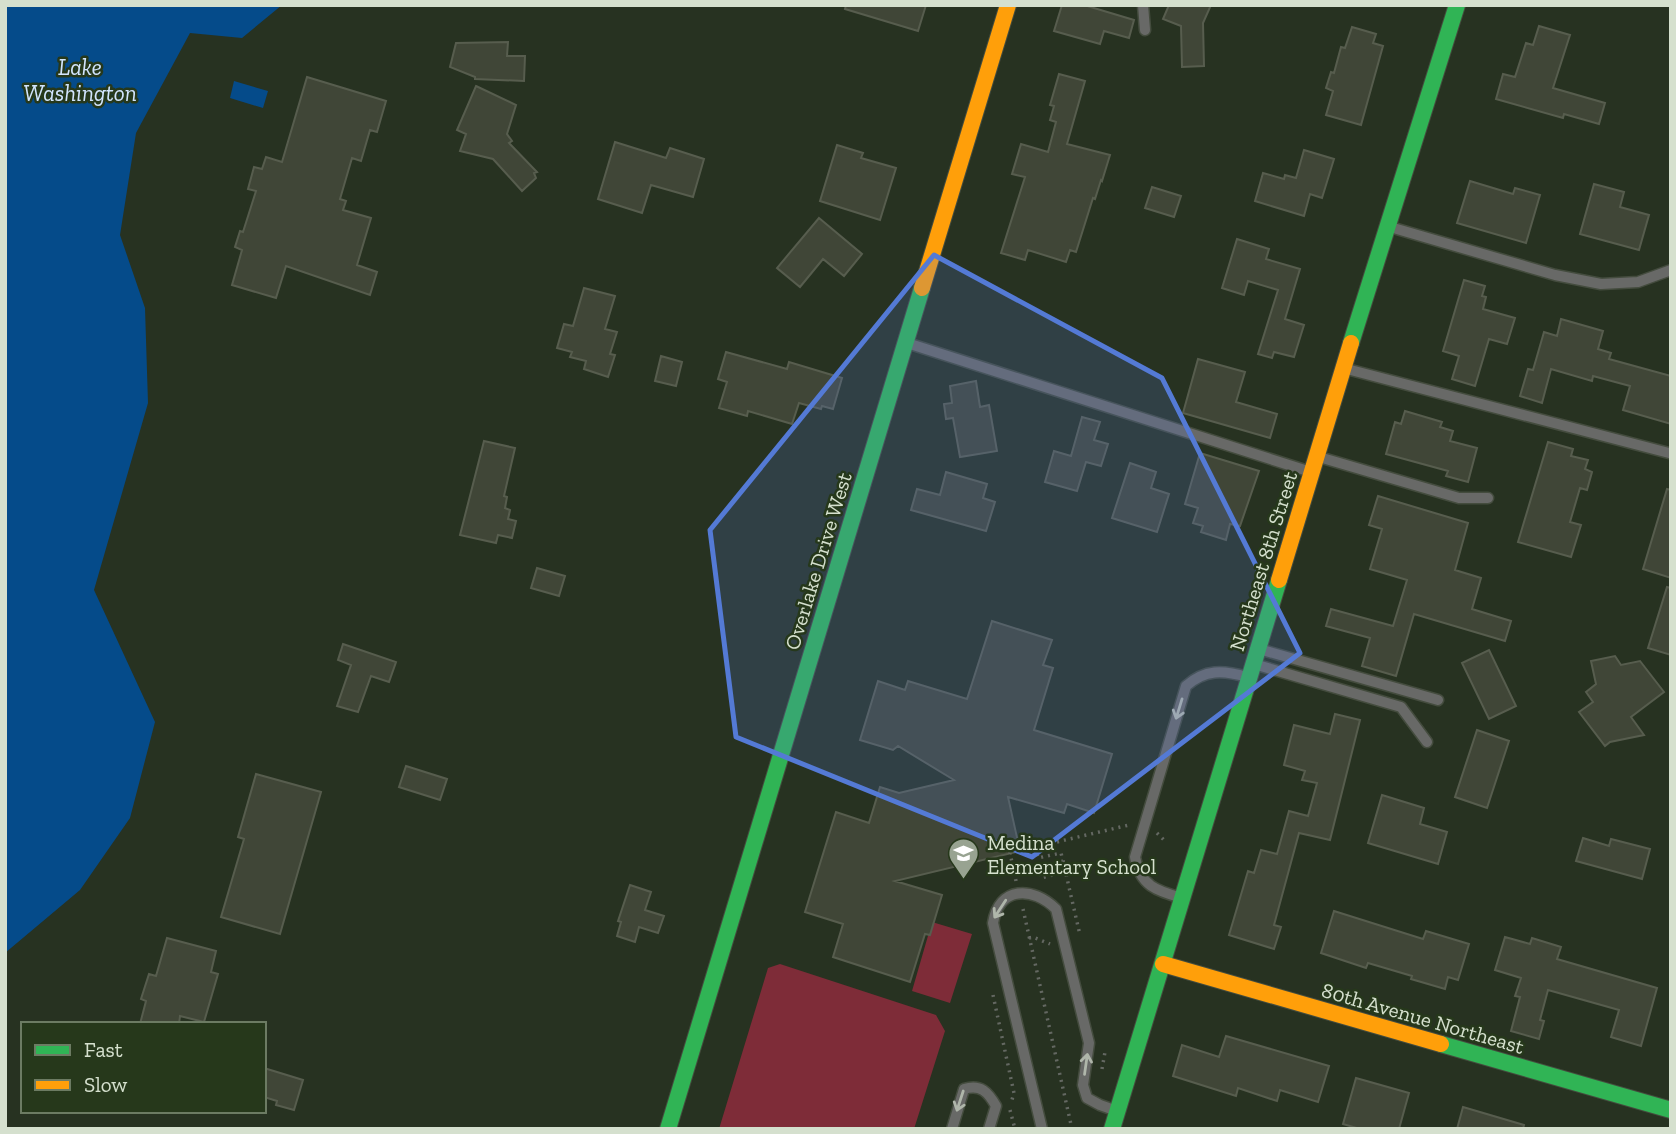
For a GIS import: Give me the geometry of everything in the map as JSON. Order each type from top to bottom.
[{"type":"street","name":"Overlake Drive West","points":[[668,1129],[1008,5]]},
{"type":"street","name":"Northeast 8th Street","points":[[1112,1129],[1311,472],[1457,5]]},
{"type":"street","name":"80th Avenue Northeast","points":[[1163,964],[1671,1110]]},
{"type":"lane","points":[[1143,5],[1145,30]]},
{"type":"lane","points":[[1387,226],[1555,275],[1601,285],[1638,282],[1671,270]]},
{"type":"lane","points":[[907,343],[1311,472]]},
{"type":"lane","points":[[1343,368],[1669,453]]},
{"type":"lane","points":[[1316,456],[1460,498],[1488,498]]},
{"type":"lane","points":[[1183,898],[1153,889],[1137,869],[1135,857],[1185,686],[1194,679],[1216,671],[1254,664],[1438,700]]},
{"type":"lane","points":[[1254,664],[1401,706],[1427,742]]},
{"type":"lane","points":[[1042,1129],[993,923],[994,914],[1000,905],[1019,892],[1039,896],[1056,909],[1088,1044],[1083,1085],[1087,1098],[1117,1111]]},
{"type":"lane","points":[[952,1129],[964,1089],[974,1086],[987,1091],[996,1106],[989,1129]]},
{"type":"path","points":[[1016,881],[1010,853],[1129,825]]},
{"type":"path","points":[[1038,867],[1041,878],[1065,871],[1058,841]]},
{"type":"path","points":[[1035,846],[1038,858],[1061,853]]},
{"type":"path","points":[[1014,873],[1063,861]]},
{"type":"path","points":[[1023,909],[1072,1129]]},
{"type":"path","points":[[1029,938],[1033,937],[1051,945]]},
{"type":"path","points":[[1010,1108],[1015,1129]]},
{"type":"highlighted area","points":[[934,255],[1162,378],[1300,653],[1032,857],[736,737],[710,530]]},
{"type":"shaded area","points":[[932,922],[972,934],[950,1003],[912,991]]},
{"type":"shaded area","points":[[780,964],[936,1015],[945,1031],[914,1129],[719,1129],[768,968]]},
{"type":"water","name":"Lake Washington","points":[[5,5],[282,5],[242,38],[190,33],[136,133],[120,235],[145,308],[148,403],[94,590],[155,722],[130,818],[80,890],[5,953]]},
{"type":"water","points":[[234,81],[268,91],[263,108],[230,98]]},
{"type":"building","points":[[846,5],[926,5],[918,31],[845,9]]},
{"type":"building","points":[[1062,5],[1084,5],[1134,20],[1129,38],[1104,31],[1100,44],[1054,31]]},
{"type":"building","points":[[1169,5],[1211,5],[1203,23],[1204,66],[1182,67],[1181,26],[1163,19]]},
{"type":"building","points":[[1539,26],[1570,35],[1553,88],[1605,103],[1599,124],[1564,114],[1563,118],[1496,99],[1503,74],[1515,77],[1526,43],[1533,45]]},
{"type":"building","points":[[1352,27],[1376,34],[1373,43],[1383,46],[1361,125],[1326,115],[1333,91],[1326,88],[1331,72],[1334,73],[1341,47],[1345,48]]},
{"type":"building","points":[[508,42],[507,56],[525,56],[524,81],[475,79],[450,67],[456,43]]},
{"type":"building","points":[[1059,74],[1085,81],[1067,144],[1110,155],[1076,252],[1070,250],[1066,262],[1028,250],[1025,260],[1001,253],[1025,177],[1012,174],[1021,144],[1048,152],[1056,122],[1050,120],[1054,106],[1050,105]]},
{"type":"building","points":[[307,77],[386,101],[377,132],[370,130],[361,161],[352,158],[340,199],[346,201],[343,210],[371,218],[357,265],[377,272],[370,295],[286,266],[276,298],[232,285],[242,250],[235,247],[240,231],[243,232],[256,191],[248,189],[254,167],[262,169],[266,157],[282,162]]},
{"type":"building","points":[[476,86],[516,105],[507,134],[512,141],[509,143],[537,172],[534,173],[536,178],[522,191],[493,159],[460,151],[466,134],[457,130]]},
{"type":"building","points":[[615,142],[666,158],[670,148],[704,159],[693,197],[651,185],[642,213],[598,199]]},
{"type":"building","points":[[837,145],[863,153],[861,158],[896,168],[880,220],[820,201]]},
{"type":"building","points":[[1304,150],[1334,159],[1322,198],[1310,194],[1304,216],[1255,201],[1263,173],[1284,179],[1285,175],[1296,178]]},
{"type":"building","points":[[1470,181],[1513,194],[1515,188],[1540,195],[1526,243],[1457,223]]},
{"type":"building","points":[[1594,184],[1624,192],[1620,207],[1649,215],[1639,250],[1580,234]]},
{"type":"building","points":[[1152,187],[1181,196],[1174,217],[1145,208]]},
{"type":"building","points":[[819,218],[862,254],[844,276],[823,259],[800,287],[777,268]]},
{"type":"building","points":[[1237,239],[1269,249],[1266,259],[1300,269],[1285,319],[1304,325],[1294,357],[1274,352],[1272,358],[1258,354],[1278,290],[1248,281],[1244,295],[1222,288]]},
{"type":"building","points":[[1464,280],[1485,286],[1482,296],[1486,297],[1483,309],[1515,318],[1507,344],[1489,339],[1475,386],[1452,379],[1459,356],[1443,351]]},
{"type":"building","points":[[584,288],[615,296],[605,329],[617,332],[610,354],[615,355],[608,377],[584,369],[586,361],[570,357],[572,352],[557,348],[564,324],[573,326]]},
{"type":"building","points":[[1561,319],[1603,331],[1598,349],[1611,353],[1609,359],[1671,376],[1671,424],[1623,410],[1630,386],[1593,376],[1592,381],[1551,369],[1542,403],[1520,396],[1528,369],[1533,370],[1544,332],[1557,336]]},
{"type":"building","points":[[726,352],[787,369],[789,362],[842,378],[833,409],[799,403],[792,424],[748,411],[747,416],[719,408],[727,382],[718,379]]},
{"type":"building","points":[[661,356],[682,362],[676,386],[655,381]]},
{"type":"building","points":[[1198,359],[1245,372],[1236,402],[1277,414],[1270,438],[1183,413]]},
{"type":"building","points":[[976,381],[980,407],[989,405],[997,451],[960,457],[953,418],[946,419],[944,404],[952,403],[950,386]]},
{"type":"building","points":[[1405,411],[1442,422],[1440,427],[1453,431],[1450,441],[1477,448],[1468,482],[1446,476],[1448,471],[1386,454],[1395,422],[1401,424]]},
{"type":"building","points":[[1082,417],[1100,422],[1094,440],[1108,444],[1101,466],[1086,462],[1077,491],[1045,482],[1054,451],[1071,456]]},
{"type":"building","points":[[484,441],[515,448],[504,496],[507,497],[505,508],[510,510],[508,519],[516,521],[512,538],[498,535],[496,543],[460,535]]},
{"type":"building","points":[[1548,442],[1573,449],[1571,456],[1588,460],[1585,469],[1592,472],[1587,490],[1580,488],[1570,522],[1581,525],[1571,557],[1518,542]]},
{"type":"building","points":[[1200,453],[1259,471],[1240,526],[1230,524],[1226,540],[1201,532],[1203,526],[1193,523],[1198,508],[1185,504]]},
{"type":"building","points":[[1130,463],[1156,472],[1151,488],[1169,494],[1157,532],[1112,518]]},
{"type":"building","points":[[946,472],[987,484],[983,498],[995,502],[986,531],[911,510],[917,489],[940,495]]},
{"type":"building","points":[[1667,489],[1671,490],[1671,578],[1643,569]]},
{"type":"building","points":[[1378,496],[1468,523],[1455,570],[1481,578],[1472,609],[1511,621],[1505,641],[1414,614],[1396,676],[1362,666],[1370,638],[1326,626],[1331,609],[1393,626],[1407,580],[1370,569],[1382,529],[1369,525]]},
{"type":"building","points":[[537,568],[565,576],[559,596],[531,588]]},
{"type":"building","points":[[1667,587],[1671,588],[1671,655],[1648,648]]},
{"type":"building","points":[[992,621],[1052,640],[1043,665],[1053,668],[1034,730],[1112,754],[1094,813],[1067,804],[1064,813],[1008,797],[1020,851],[895,881],[942,895],[930,935],[925,934],[910,982],[833,957],[843,924],[805,912],[836,812],[869,823],[880,787],[899,793],[954,780],[898,746],[893,750],[860,740],[878,681],[905,690],[908,681],[967,699]]},
{"type":"building","points":[[343,644],[396,662],[389,682],[371,676],[358,712],[337,706],[351,665],[338,660]]},
{"type":"building","points":[[1489,650],[1516,706],[1489,719],[1462,663]]},
{"type":"building","points":[[1615,656],[1621,665],[1640,661],[1664,692],[1631,717],[1644,735],[1610,742],[1605,746],[1579,712],[1593,702],[1586,692],[1596,684],[1591,661]]},
{"type":"building","points":[[1335,714],[1360,720],[1330,840],[1299,833],[1274,925],[1281,927],[1274,949],[1229,935],[1248,871],[1254,873],[1261,850],[1277,854],[1289,811],[1308,816],[1317,783],[1302,780],[1305,771],[1284,765],[1294,725],[1330,734]]},
{"type":"building","points":[[1477,730],[1509,741],[1487,808],[1455,797]]},
{"type":"building","points":[[406,766],[447,779],[440,800],[399,787]]},
{"type":"building","points":[[256,774],[321,792],[280,934],[221,917],[244,839],[238,837]]},
{"type":"building","points":[[1382,795],[1424,808],[1420,824],[1447,832],[1438,864],[1368,843]]},
{"type":"building","points":[[1583,838],[1609,846],[1611,839],[1650,849],[1642,879],[1576,861]]},
{"type":"building","points":[[630,885],[651,892],[645,910],[664,916],[658,933],[639,927],[635,942],[617,936],[621,922],[618,921]]},
{"type":"building","points":[[1334,911],[1423,939],[1426,931],[1469,944],[1458,980],[1448,977],[1445,989],[1368,963],[1366,968],[1321,953]]},
{"type":"building","points":[[1505,937],[1530,944],[1532,938],[1561,947],[1557,959],[1657,988],[1641,1046],[1611,1037],[1619,1010],[1548,990],[1540,1020],[1544,1021],[1539,1039],[1511,1031],[1520,997],[1515,996],[1521,978],[1495,970]]},
{"type":"building","points":[[167,938],[216,951],[211,972],[218,974],[204,1022],[180,1016],[179,1022],[141,1022],[146,1001],[141,999],[149,974],[156,976]]},
{"type":"building","points":[[1226,1036],[1329,1066],[1318,1102],[1280,1090],[1277,1101],[1238,1088],[1236,1096],[1173,1076],[1182,1045],[1219,1057]]},
{"type":"building","points":[[266,1069],[303,1080],[294,1110],[276,1105],[277,1101],[266,1098]]},
{"type":"building","points":[[1356,1078],[1409,1093],[1399,1129],[1360,1129],[1343,1124]]},
{"type":"building","points":[[1463,1107],[1524,1125],[1523,1129],[1457,1129]]},
{"type":"traffic: fast","points":[[1351,343],[1457,5]]},
{"type":"traffic: fast","points":[[668,1129],[922,288]]},
{"type":"traffic: fast","points":[[1112,1129],[1279,580]]},
{"type":"traffic: fast","points":[[1441,1044],[1671,1110]]},
{"type":"traffic: slow","points":[[922,288],[1008,5]]},
{"type":"traffic: slow","points":[[1279,580],[1351,343]]},
{"type":"traffic: slow","points":[[1163,964],[1441,1044]]},
{"type":"place","name":"Medina Elementary School","points":[[964,881]]}]
